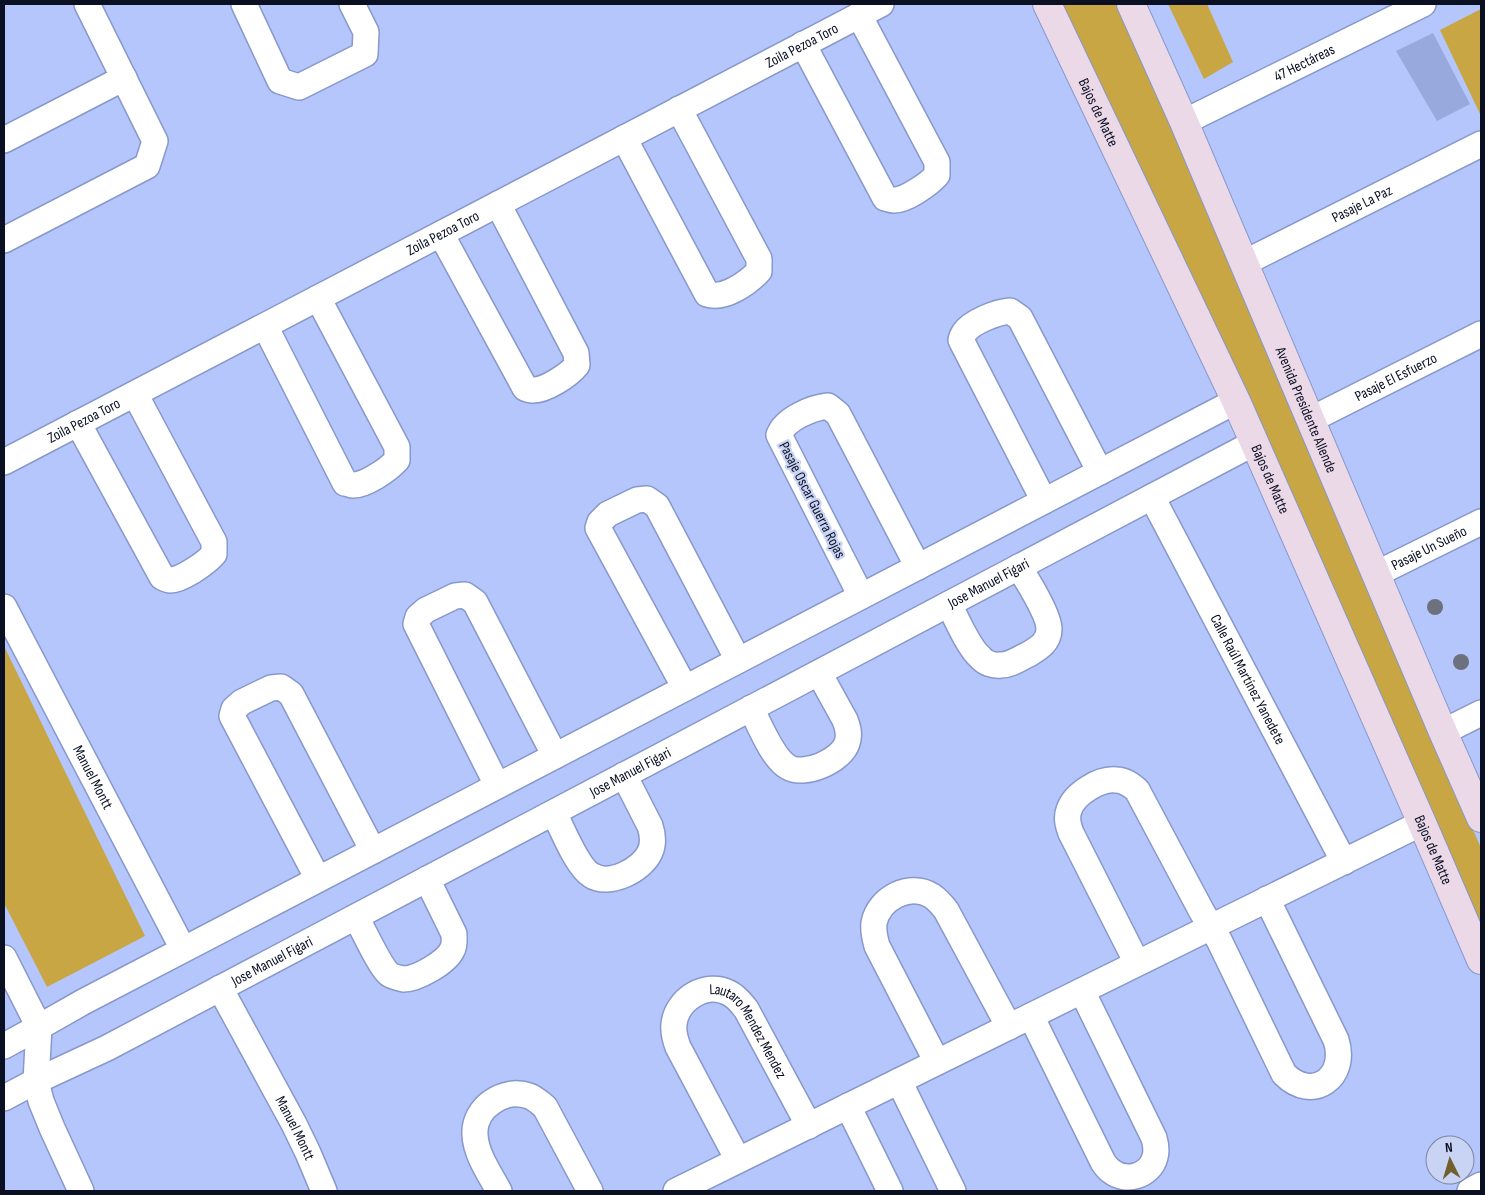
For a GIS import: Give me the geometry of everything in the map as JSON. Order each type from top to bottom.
[{"type":"main road","name":"Bajos de Matte","points":[[1047,4],[1236,401],[1481,960]]},
{"type":"main road","name":"Avenida Presidente Allende","points":[[1131,4],[1184,122],[1481,818]]},
{"type":"street","points":[[4,240],[146,166],[155,140],[87,4]]},
{"type":"street","points":[[244,4],[280,81],[299,87],[365,54],[366,32],[352,4]]},
{"type":"street","name":"Zoila Pezoa Toro","points":[[4,462],[881,4]]},
{"type":"street","name":"47 Hectáreas","points":[[1184,122],[1423,4]]},
{"type":"street","points":[[803,44],[885,198],[892,201],[903,198],[931,183],[937,175],[937,162],[859,15]]},
{"type":"street","points":[[4,140],[124,78]]},
{"type":"street","points":[[624,138],[707,294],[714,296],[724,294],[752,278],[759,271],[759,258],[680,109]]},
{"type":"street","name":"Pasaje La Paz","points":[[1244,263],[1481,144]]},
{"type":"street","points":[[441,234],[524,388],[532,390],[542,389],[570,373],[577,365],[576,353],[498,204]]},
{"type":"street","points":[[265,326],[344,483],[352,486],[362,483],[390,468],[397,460],[396,447],[318,298]]},
{"type":"street","points":[[1044,501],[961,340],[963,333],[970,326],[1000,312],[1010,311],[1020,318],[1100,472]]},
{"type":"street","name":"Pasaje El Esfuerzo","points":[[1310,420],[1481,334]]},
{"type":"street","points":[[78,423],[162,577],[169,580],[180,578],[208,562],[214,554],[214,542],[135,394]]},
{"type":"street","points":[[4,1046],[183,949],[1236,401]]},
{"type":"street","name":"Pasaje Oscar Guerra Rojas","points":[[861,596],[779,435],[781,429],[789,421],[818,407],[828,406],[838,414],[918,567]]},
{"type":"street","name":"Jose Manuel Figari","points":[[4,1098],[107,1048],[1254,443]]},
{"type":"street","name":"Calle Raúl Martínez Yanedete","points":[[1152,496],[1344,862]]},
{"type":"street","points":[[685,688],[598,528],[600,522],[608,514],[637,500],[647,500],[657,506],[738,660]]},
{"type":"street","name":"Pasaje Un Sueño","points":[[1376,574],[1481,522]]},
{"type":"street","points":[[948,604],[974,650],[984,661],[1001,665],[1011,663],[1037,650],[1044,644],[1048,636],[1049,623],[1019,567]]},
{"type":"street","points":[[497,786],[416,624],[418,617],[426,610],[455,596],[465,595],[476,602],[555,756]]},
{"type":"street","name":"Manuel Montt","points":[[4,607],[183,949]]},
{"type":"street","points":[[751,708],[780,762],[793,770],[808,771],[815,768],[839,755],[847,743],[848,736],[845,720],[819,673]]},
{"type":"street","points":[[318,879],[232,716],[234,709],[242,702],[271,688],[281,687],[291,694],[372,851]]},
{"type":"street","points":[[1443,732],[1481,713]]},
{"type":"street","points":[[554,812],[580,863],[590,875],[608,880],[636,868],[650,852],[653,844],[653,835],[624,775]]},
{"type":"street","points":[[1137,964],[1068,825],[1069,810],[1081,792],[1100,783],[1116,779],[1130,784],[1137,790],[1219,940],[1284,1074],[1297,1084],[1314,1087],[1322,1085],[1334,1073],[1338,1065],[1339,1048],[1267,899]]},
{"type":"street","points":[[676,1191],[720,1181],[738,1160],[1422,823]]},
{"type":"street","points":[[356,917],[381,964],[390,974],[402,979],[409,978],[439,964],[447,958],[453,949],[454,934],[427,879]]},
{"type":"street","points":[[937,1062],[877,946],[874,936],[874,924],[877,913],[892,896],[901,892],[922,892],[932,895],[940,902],[1009,1027]]},
{"type":"street","points":[[4,958],[39,1027],[36,1081],[52,1128],[81,1191]]},
{"type":"street","name":"Manuel Montt","points":[[220,988],[294,1124],[324,1191]]},
{"type":"street","name":"Lautaro Mendez Mendez","points":[[738,1160],[674,1036],[677,1012],[684,1002],[694,994],[705,990],[717,990],[728,993],[739,1000],[746,1009],[809,1126]]},
{"type":"street","points":[[1031,1016],[1103,1162],[1110,1170],[1120,1176],[1130,1177],[1141,1174],[1149,1168],[1155,1159],[1156,1148],[1154,1138],[1082,991]]},
{"type":"street","points":[[899,1081],[953,1191]]},
{"type":"street","points":[[499,1191],[475,1143],[474,1132],[476,1122],[481,1113],[495,1099],[517,1094],[537,1100],[544,1107],[590,1191]]},
{"type":"street","points":[[848,1106],[890,1191]]},
{"type":"street","points":[[1470,1191],[1481,1185]]},
{"type":"shaded area","points":[[1062,4],[1117,4],[1191,167],[1481,848],[1481,929]]},
{"type":"shaded area","points":[[1168,4],[1207,4],[1233,62],[1204,79]]},
{"type":"shaded area","points":[[1481,9],[1481,116],[1440,30]]},
{"type":"shaded area","points":[[4,646],[145,936],[47,987],[4,903]]},
{"type":"building","points":[[1433,33],[1470,104],[1437,121],[1396,51]]}]
